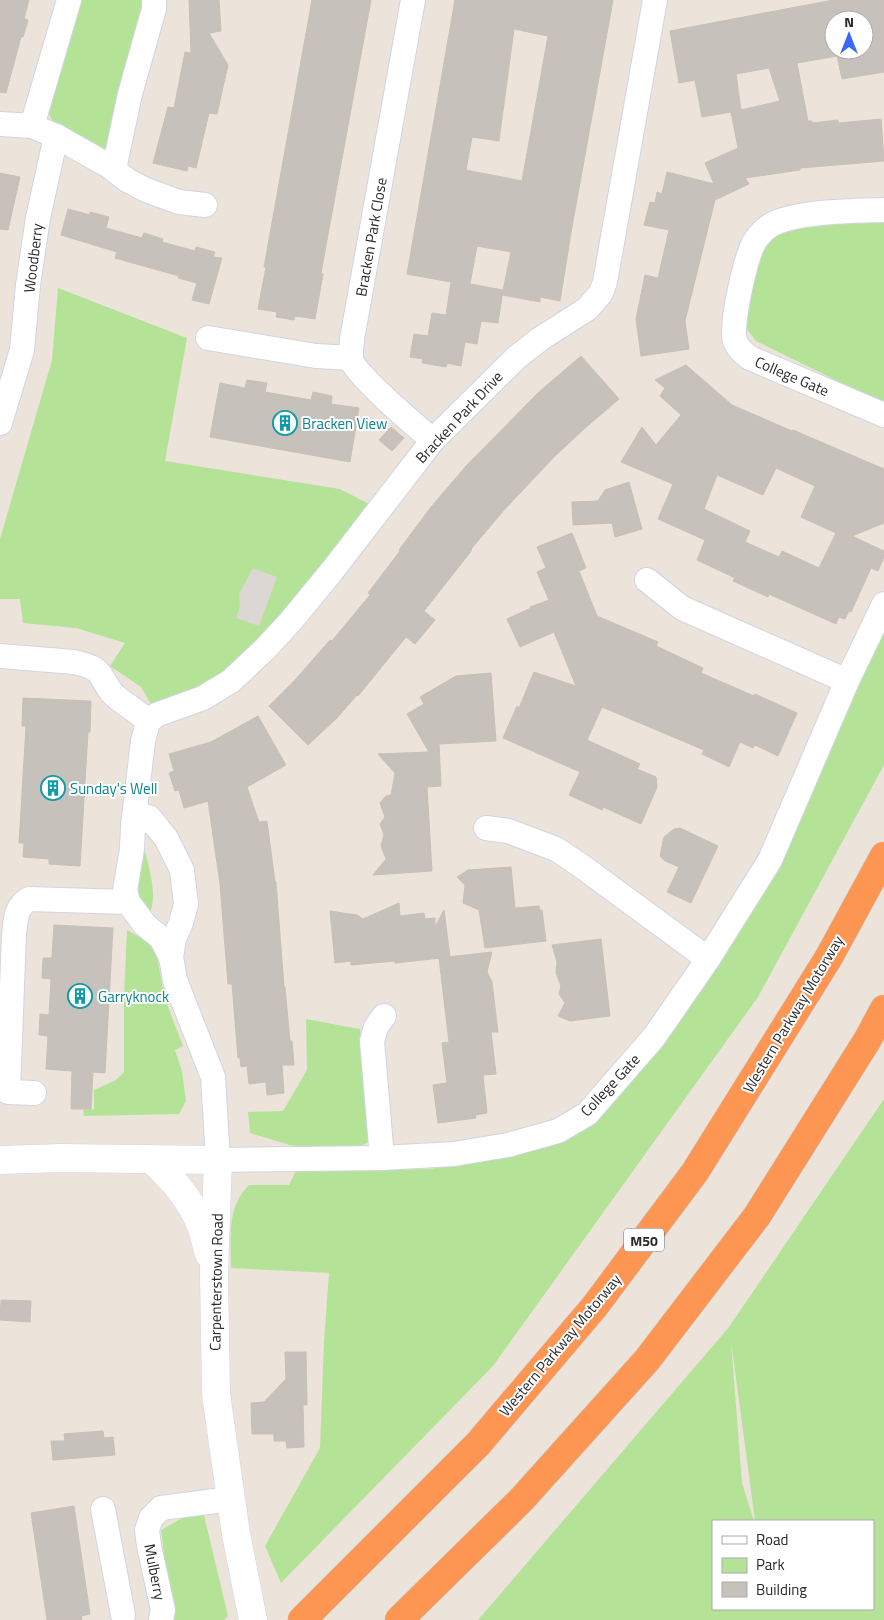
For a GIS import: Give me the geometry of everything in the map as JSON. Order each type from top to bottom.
[{"type":"highway","name":"Western Parkway Motorway","points":[[302,1620],[478,1444],[595,1306],[695,1172],[829,957],[884,856]]},
{"type":"highway","points":[[400,1620],[522,1499],[647,1360],[757,1216],[868,1039],[884,1009]]},
{"type":"street","points":[[32,126],[69,0]]},
{"type":"street","points":[[114,169],[130,94],[154,9],[154,0]]},
{"type":"street","name":"Bracken Park Close","points":[[351,358],[352,339],[413,0]]},
{"type":"street","name":"Bracken Park Drive","points":[[148,722],[156,715],[203,698],[231,681],[265,649],[332,571],[433,440],[517,357],[540,339],[587,309],[601,293],[605,282],[655,0]]},
{"type":"street","points":[[0,124],[32,126],[56,136],[114,169],[127,180],[146,190],[179,202],[205,205]]},
{"type":"street","name":"Woodberry","points":[[0,423],[7,378],[22,350],[28,285],[38,218],[56,136]]},
{"type":"street","name":"College Gate","points":[[884,210],[849,211],[795,218],[773,224],[764,229],[754,242],[748,259],[734,326],[735,341],[742,352],[750,358],[884,415]]},
{"type":"street","points":[[208,338],[316,356],[351,358],[358,371],[433,440]]},
{"type":"street","points":[[647,580],[682,608],[847,681]]},
{"type":"street","name":"College Gate","points":[[218,1160],[382,1158],[454,1154],[508,1144],[558,1131],[587,1114],[654,1036],[708,959],[770,860],[847,681],[884,604]]},
{"type":"street","points":[[0,656],[74,662],[96,670],[109,690],[141,714],[148,722],[143,740],[132,848],[125,890],[128,902],[145,926],[161,938],[171,957],[175,980],[213,1078],[218,1160],[61,1158],[0,1160]]},
{"type":"street","points":[[133,826],[149,817],[166,838],[182,870],[186,904],[174,940],[171,957]]},
{"type":"street","points":[[486,828],[508,831],[556,849],[708,959]]},
{"type":"street","points":[[34,1093],[8,1092],[16,913],[23,902],[29,899],[128,902]]},
{"type":"street","points":[[382,1158],[372,1041],[376,1027],[384,1016]]},
{"type":"street","points":[[150,1159],[168,1175],[185,1197],[200,1223],[214,1273]]},
{"type":"street","name":"Carpenterstown Road","points":[[218,1160],[214,1273],[216,1394],[231,1499],[253,1620]]},
{"type":"street","name":"Mulberry","points":[[160,1620],[162,1610],[147,1530],[151,1518],[161,1508],[231,1499]]},
{"type":"street","points":[[103,1509],[123,1614]]},
{"type":"street","points":[[112,1552],[149,1546]]},
{"type":"green space","points":[[78,0],[145,0],[109,142],[105,149],[99,148],[53,122],[47,107]]},
{"type":"green space","points":[[884,219],[884,402],[756,341],[745,327],[748,305],[763,248],[777,234],[801,224]]},
{"type":"green space","points":[[58,288],[187,338],[165,461],[340,489],[369,504],[284,613],[233,666],[209,685],[151,704],[141,687],[110,666],[125,643],[76,628],[23,623],[20,599],[0,599],[0,539],[52,360]]},
{"type":"green space","points":[[884,626],[884,765],[758,997],[493,1366],[281,1583],[265,1546],[320,1448],[324,1341],[329,1273],[231,1268],[231,1224],[236,1203],[249,1185],[289,1185],[296,1171],[431,1169],[544,1145],[580,1128],[770,860],[858,687]]},
{"type":"green space","points":[[141,838],[153,887],[152,907],[149,914],[139,902],[138,883]]},
{"type":"green space","points":[[127,930],[155,946],[165,999],[183,1046],[175,1050],[182,1071],[186,1101],[179,1114],[84,1116],[83,1110],[94,1109],[94,1090],[116,1080],[124,1072],[124,996]]},
{"type":"green space","points":[[306,1019],[360,1029],[369,1129],[368,1142],[349,1153],[290,1145],[250,1133],[248,1112],[283,1111],[307,1070]]},
{"type":"green space","points":[[884,1099],[884,1620],[478,1620],[729,1327]],"holes":[[[731,1341],[755,1520],[874,1520],[874,1610],[712,1610],[712,1520],[754,1520],[742,1483]]]},
{"type":"green space","points":[[202,1507],[228,1616],[224,1620],[172,1620],[161,1530]]},
{"type":"shaded area","points":[[253,568],[277,577],[259,626],[236,618],[240,607],[239,594]]},
{"type":"building","points":[[0,0],[29,0],[24,18],[28,20],[23,37],[21,37],[6,93],[0,92]]},
{"type":"building","points":[[189,0],[219,0],[221,31],[209,33],[228,65],[217,114],[209,113],[196,168],[188,166],[187,171],[153,163],[168,107],[174,108],[185,52],[191,53]]},
{"type":"building","points":[[312,0],[371,0],[321,273],[323,274],[315,319],[295,316],[294,320],[276,317],[277,312],[258,309]]},
{"type":"building","points":[[455,0],[613,0],[560,301],[540,297],[540,302],[502,295],[498,323],[481,321],[477,344],[465,342],[461,366],[447,363],[446,367],[422,363],[423,359],[410,357],[414,334],[428,336],[432,313],[446,315],[451,282],[407,274]],"holes":[[[514,29],[548,36],[522,181],[466,170],[472,137],[499,141]],[[477,246],[511,252],[503,290],[470,284]]]},
{"type":"building","points":[[833,0],[884,0],[884,72],[842,79],[838,60],[874,60],[874,10],[824,10],[824,58],[797,63],[808,121],[812,121],[812,123],[838,120],[838,123],[881,119],[884,161],[800,168],[800,170],[745,178],[749,184],[715,200],[685,321],[689,349],[641,356],[636,319],[645,275],[658,278],[669,230],[644,225],[650,202],[655,203],[657,192],[662,194],[667,172],[714,184],[705,163],[738,148],[731,112],[702,117],[695,80],[679,83],[670,31]],"holes":[[[769,68],[780,101],[741,110],[736,74]]]},
{"type":"building","points":[[0,173],[20,177],[8,230],[0,229]]},
{"type":"building","points":[[68,209],[90,215],[90,212],[109,217],[106,228],[142,238],[144,233],[163,239],[162,242],[195,251],[196,247],[215,252],[213,257],[222,258],[209,304],[192,300],[197,283],[115,258],[117,252],[61,235]]},
{"type":"building","points":[[581,356],[619,399],[555,456],[504,510],[471,549],[424,611],[435,620],[415,644],[406,637],[358,696],[308,745],[269,706],[330,640],[332,641],[370,595],[368,593],[431,507],[467,465],[539,392]]},
{"type":"building","points":[[686,365],[732,405],[884,469],[884,523],[852,536],[884,551],[884,557],[878,571],[871,568],[851,612],[849,611],[845,619],[839,617],[836,624],[769,594],[768,597],[733,581],[735,578],[697,560],[705,540],[658,519],[673,484],[621,462],[642,427],[656,445],[681,415],[660,396],[665,388],[655,380]],"holes":[[[776,468],[815,486],[801,517],[836,533],[819,568],[782,551],[779,557],[745,542],[750,531],[704,509],[717,475],[763,495]]]},
{"type":"building","name":"Bracken View","points":[[247,380],[267,383],[265,392],[311,400],[313,392],[332,396],[331,404],[359,408],[350,462],[210,437],[220,383],[245,388]]},
{"type":"building","points":[[391,427],[404,438],[392,451],[379,440]]},
{"type":"building","points":[[629,482],[642,529],[615,537],[612,523],[573,525],[572,502],[598,501],[605,490]]},
{"type":"building","points":[[572,533],[586,568],[579,571],[597,616],[658,642],[656,646],[703,668],[701,673],[797,713],[778,756],[755,745],[753,748],[740,742],[729,767],[702,754],[704,750],[602,707],[587,740],[640,764],[637,769],[656,777],[657,787],[641,824],[603,807],[602,810],[569,795],[580,772],[503,738],[517,706],[519,708],[534,672],[576,686],[554,632],[520,647],[507,619],[549,600],[537,572],[546,568],[537,547]]},
{"type":"building","points":[[491,673],[496,741],[439,744],[441,786],[427,787],[432,871],[373,875],[386,859],[381,846],[384,835],[380,824],[385,817],[380,803],[386,796],[391,795],[395,773],[378,754],[429,752],[407,714],[424,704],[420,697],[456,676]]},
{"type":"building","name":"Sunday's Well","points":[[23,698],[91,701],[80,866],[49,864],[49,859],[23,857],[24,843],[19,843],[26,726],[22,726]]},
{"type":"building","points":[[258,716],[286,765],[247,787],[259,822],[267,821],[276,882],[284,987],[294,1065],[282,1065],[284,1093],[267,1095],[266,1082],[249,1084],[247,1066],[241,1067],[240,1058],[238,1058],[232,984],[228,984],[220,884],[208,801],[184,808],[179,790],[175,791],[169,773],[174,771],[169,754],[211,742]]},
{"type":"building","points":[[680,828],[718,846],[691,903],[667,892],[679,867],[665,861],[660,856],[664,837],[674,829]]},
{"type":"building","points":[[511,867],[515,908],[539,906],[540,911],[542,910],[546,941],[485,948],[479,910],[463,903],[465,885],[457,877],[468,870]]},
{"type":"building","points":[[399,903],[400,916],[424,913],[425,919],[435,918],[435,927],[444,910],[450,957],[395,963],[395,961],[351,965],[351,961],[335,963],[330,911],[357,915],[363,919]]},
{"type":"building","name":"Garryknock","points":[[54,925],[113,928],[105,1073],[93,1072],[91,1109],[71,1109],[72,1071],[46,1069],[48,1036],[39,1035],[40,1014],[49,1015],[51,979],[42,978],[43,958],[52,958]]},
{"type":"building","points":[[601,939],[610,1016],[570,1021],[558,1016],[565,1003],[559,994],[561,986],[556,973],[557,962],[552,945]]},
{"type":"building","points":[[492,952],[487,972],[492,982],[498,1032],[491,1032],[496,1074],[483,1075],[487,1113],[475,1115],[476,1118],[438,1123],[433,1085],[447,1083],[442,1043],[449,1042],[439,958]]},
{"type":"building","points":[[1,1300],[31,1301],[30,1322],[0,1320]]},
{"type":"building","points":[[285,1352],[306,1352],[307,1405],[303,1405],[304,1447],[287,1448],[286,1441],[274,1441],[274,1434],[252,1434],[251,1403],[264,1402],[286,1379]]},
{"type":"building","points":[[103,1431],[104,1438],[113,1437],[115,1455],[53,1460],[51,1441],[65,1441],[64,1434]]},
{"type":"building","points":[[74,1506],[90,1614],[81,1616],[82,1620],[47,1620],[31,1513]]},
{"type":"place","name":"Bracken View","points":[[285,423]]},
{"type":"place","name":"Sunday's Well","points":[[53,788]]},
{"type":"place","name":"Garryknock","points":[[80,996]]}]
